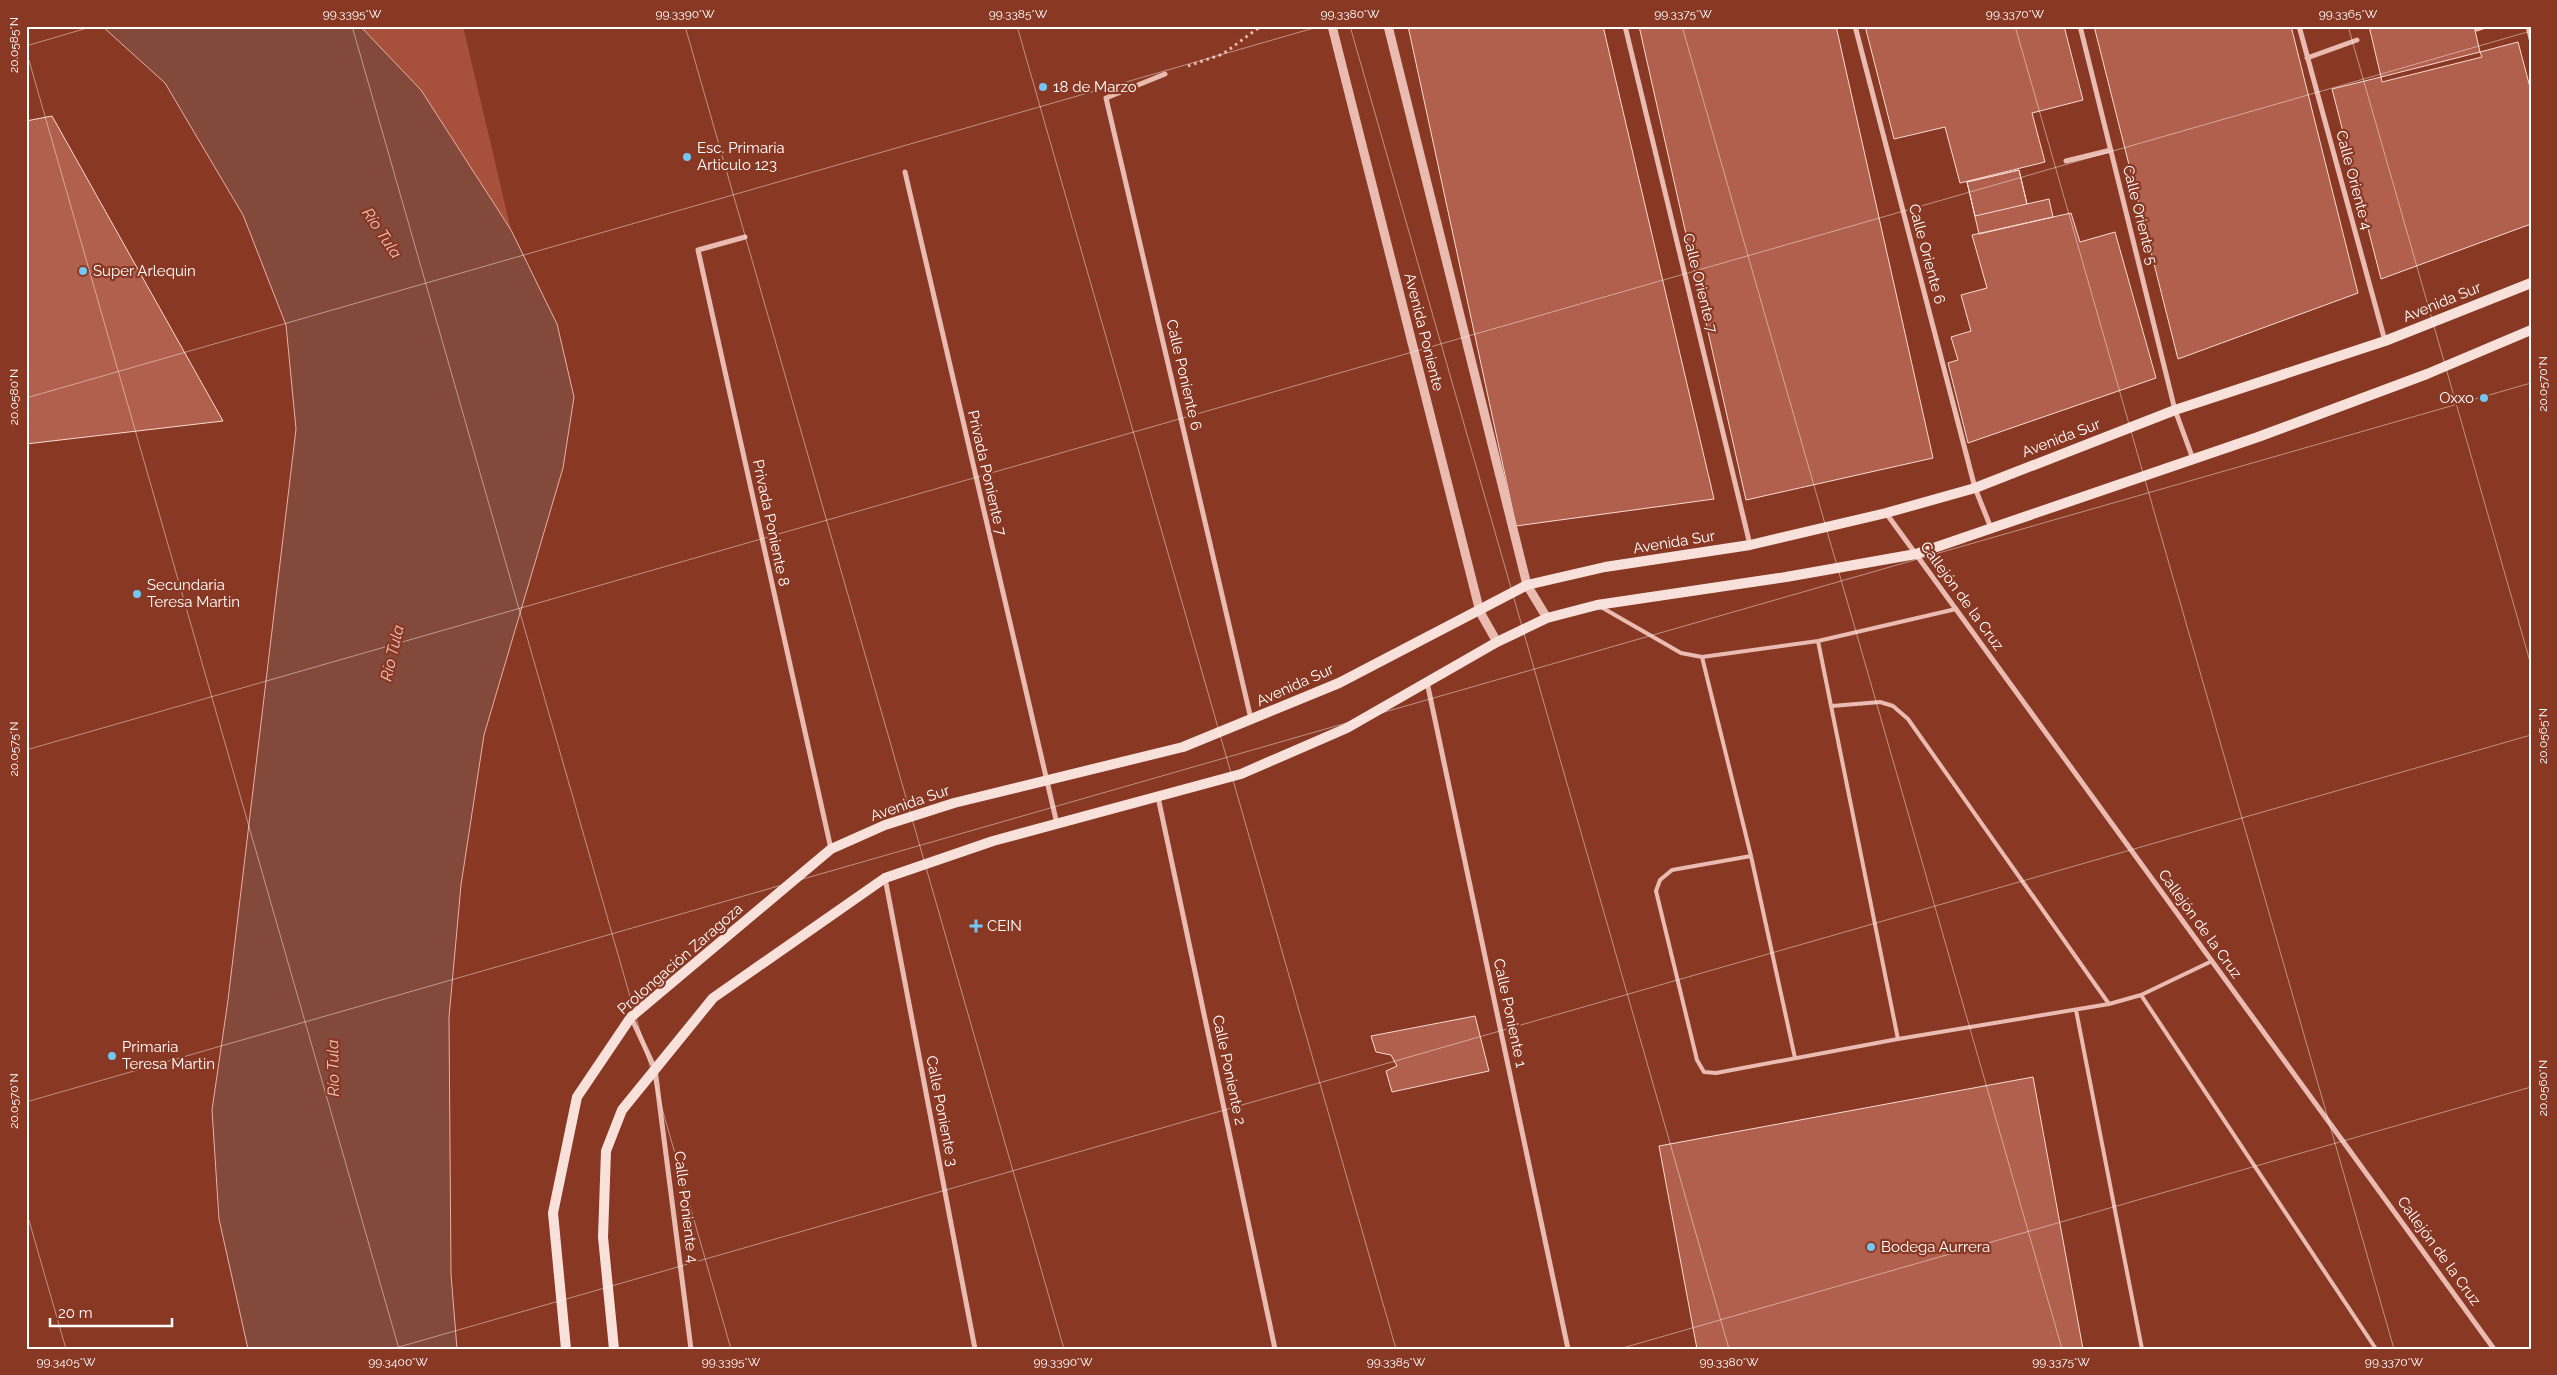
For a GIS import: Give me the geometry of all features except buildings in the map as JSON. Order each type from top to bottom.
[{"type":"main road","name":"Avenida Sur","points":[[831,849],[885,825],[954,803],[1183,747],[1252,721],[1339,683],[1480,612],[1527,585],[1605,567],[1750,545],[1886,513],[1975,488],[2175,410],[2385,341],[2531,283]]},
{"type":"main road","points":[[614,1349],[604,1237],[606,1151],[622,1110],[713,998],[885,878],[930,860],[1250,770],[1347,728],[1497,642],[1547,618],[1597,605],[1776,578],[1916,554],[2193,459],[2427,374],[2531,330]]},
{"type":"main road","name":"Prolongación Zaragoza","points":[[566,1349],[553,1213],[577,1097],[631,1017],[831,849]]},
{"type":"street","name":"Avenida Poniente","points":[[1332,26],[1480,612],[1497,642]]},
{"type":"street","points":[[1388,26],[1527,585],[1547,618]]},
{"type":"street","name":"Calle Oriente 7","points":[[1625,26],[1750,545]]},
{"type":"street","name":"Calle Oriente 6","points":[[1855,26],[1975,488],[1991,528]]},
{"type":"street","name":"Calle Oriente 5","points":[[2080,26],[2175,410],[2193,459]]},
{"type":"street","name":"Calle Oriente 4","points":[[2299,26],[2385,341]]},
{"type":"street","points":[[2477,29],[2486,26]]},
{"type":"street","points":[[2528,26],[2531,39]]},
{"type":"street","points":[[2307,58],[2357,40]]},
{"type":"street","name":"Calle Poniente 6","points":[[1165,74],[1106,98],[1252,721]]},
{"type":"street","points":[[2066,161],[2111,150]]},
{"type":"street","name":"Privada Poniente 7","points":[[905,172],[1045,780],[1057,824]]},
{"type":"street","name":"Privada Poniente 8","points":[[745,237],[698,250],[831,849]]},
{"type":"street","name":"Callejón de la Cruz","points":[[1886,513],[2494,1349]]},
{"type":"street","name":"Calle Poniente 1","points":[[1427,682],[1568,1349]]},
{"type":"street","name":"Calle Poniente 2","points":[[1158,797],[1275,1349]]},
{"type":"street","name":"Calle Poniente 3","points":[[885,878],[975,1349]]},
{"type":"street","name":"Calle Poniente 4","points":[[631,1017],[655,1069],[692,1349]]},
{"type":"lane","points":[[1597,605],[1681,653],[1702,657],[1818,641],[1956,609]]},
{"type":"lane","points":[[1818,641],[1898,1039]]},
{"type":"lane","points":[[1702,657],[1751,856],[1795,1058]]},
{"type":"lane","points":[[1832,706],[1880,702],[1893,706],[1908,719],[2108,1004]]},
{"type":"lane","points":[[1751,856],[1672,870],[1660,880],[1656,891],[1697,1060],[1704,1072],[1716,1073],[1898,1039],[2108,1004],[2141,995],[2212,961]]},
{"type":"lane","points":[[2141,995],[2376,1349]]},
{"type":"lane","points":[[2076,1010],[2142,1349]]},
{"type":"path","points":[[1165,74],[1223,54],[1261,26]]},
{"type":"shaded area","points":[[360,26],[463,26],[511,230],[421,90]]},
{"type":"water","name":"Río Tula","points":[[102,26],[360,26],[421,90],[511,230],[557,324],[574,397],[563,468],[484,735],[461,885],[449,1017],[451,1274],[457,1349],[248,1349],[219,1219],[212,1110],[228,1000],[296,429],[286,325],[243,215],[165,83]]},
{"type":"place","name":"18 de Marzo","points":[[1043,87]]},
{"type":"place","name":"Esc. Primaria Articulo 123","points":[[687,157]]},
{"type":"place","name":"Super Arlequin","points":[[83,271]]},
{"type":"place","name":"Oxxo","points":[[2484,398]]},
{"type":"place","name":"Secundaria Teresa Martin","points":[[137,594]]},
{"type":"place","name":"CEIN","points":[[976,926]]},
{"type":"place","name":"Primaria Teresa Martin","points":[[112,1056]]},
{"type":"place","name":"Bodega Aurrera","points":[[1871,1247]]}]
